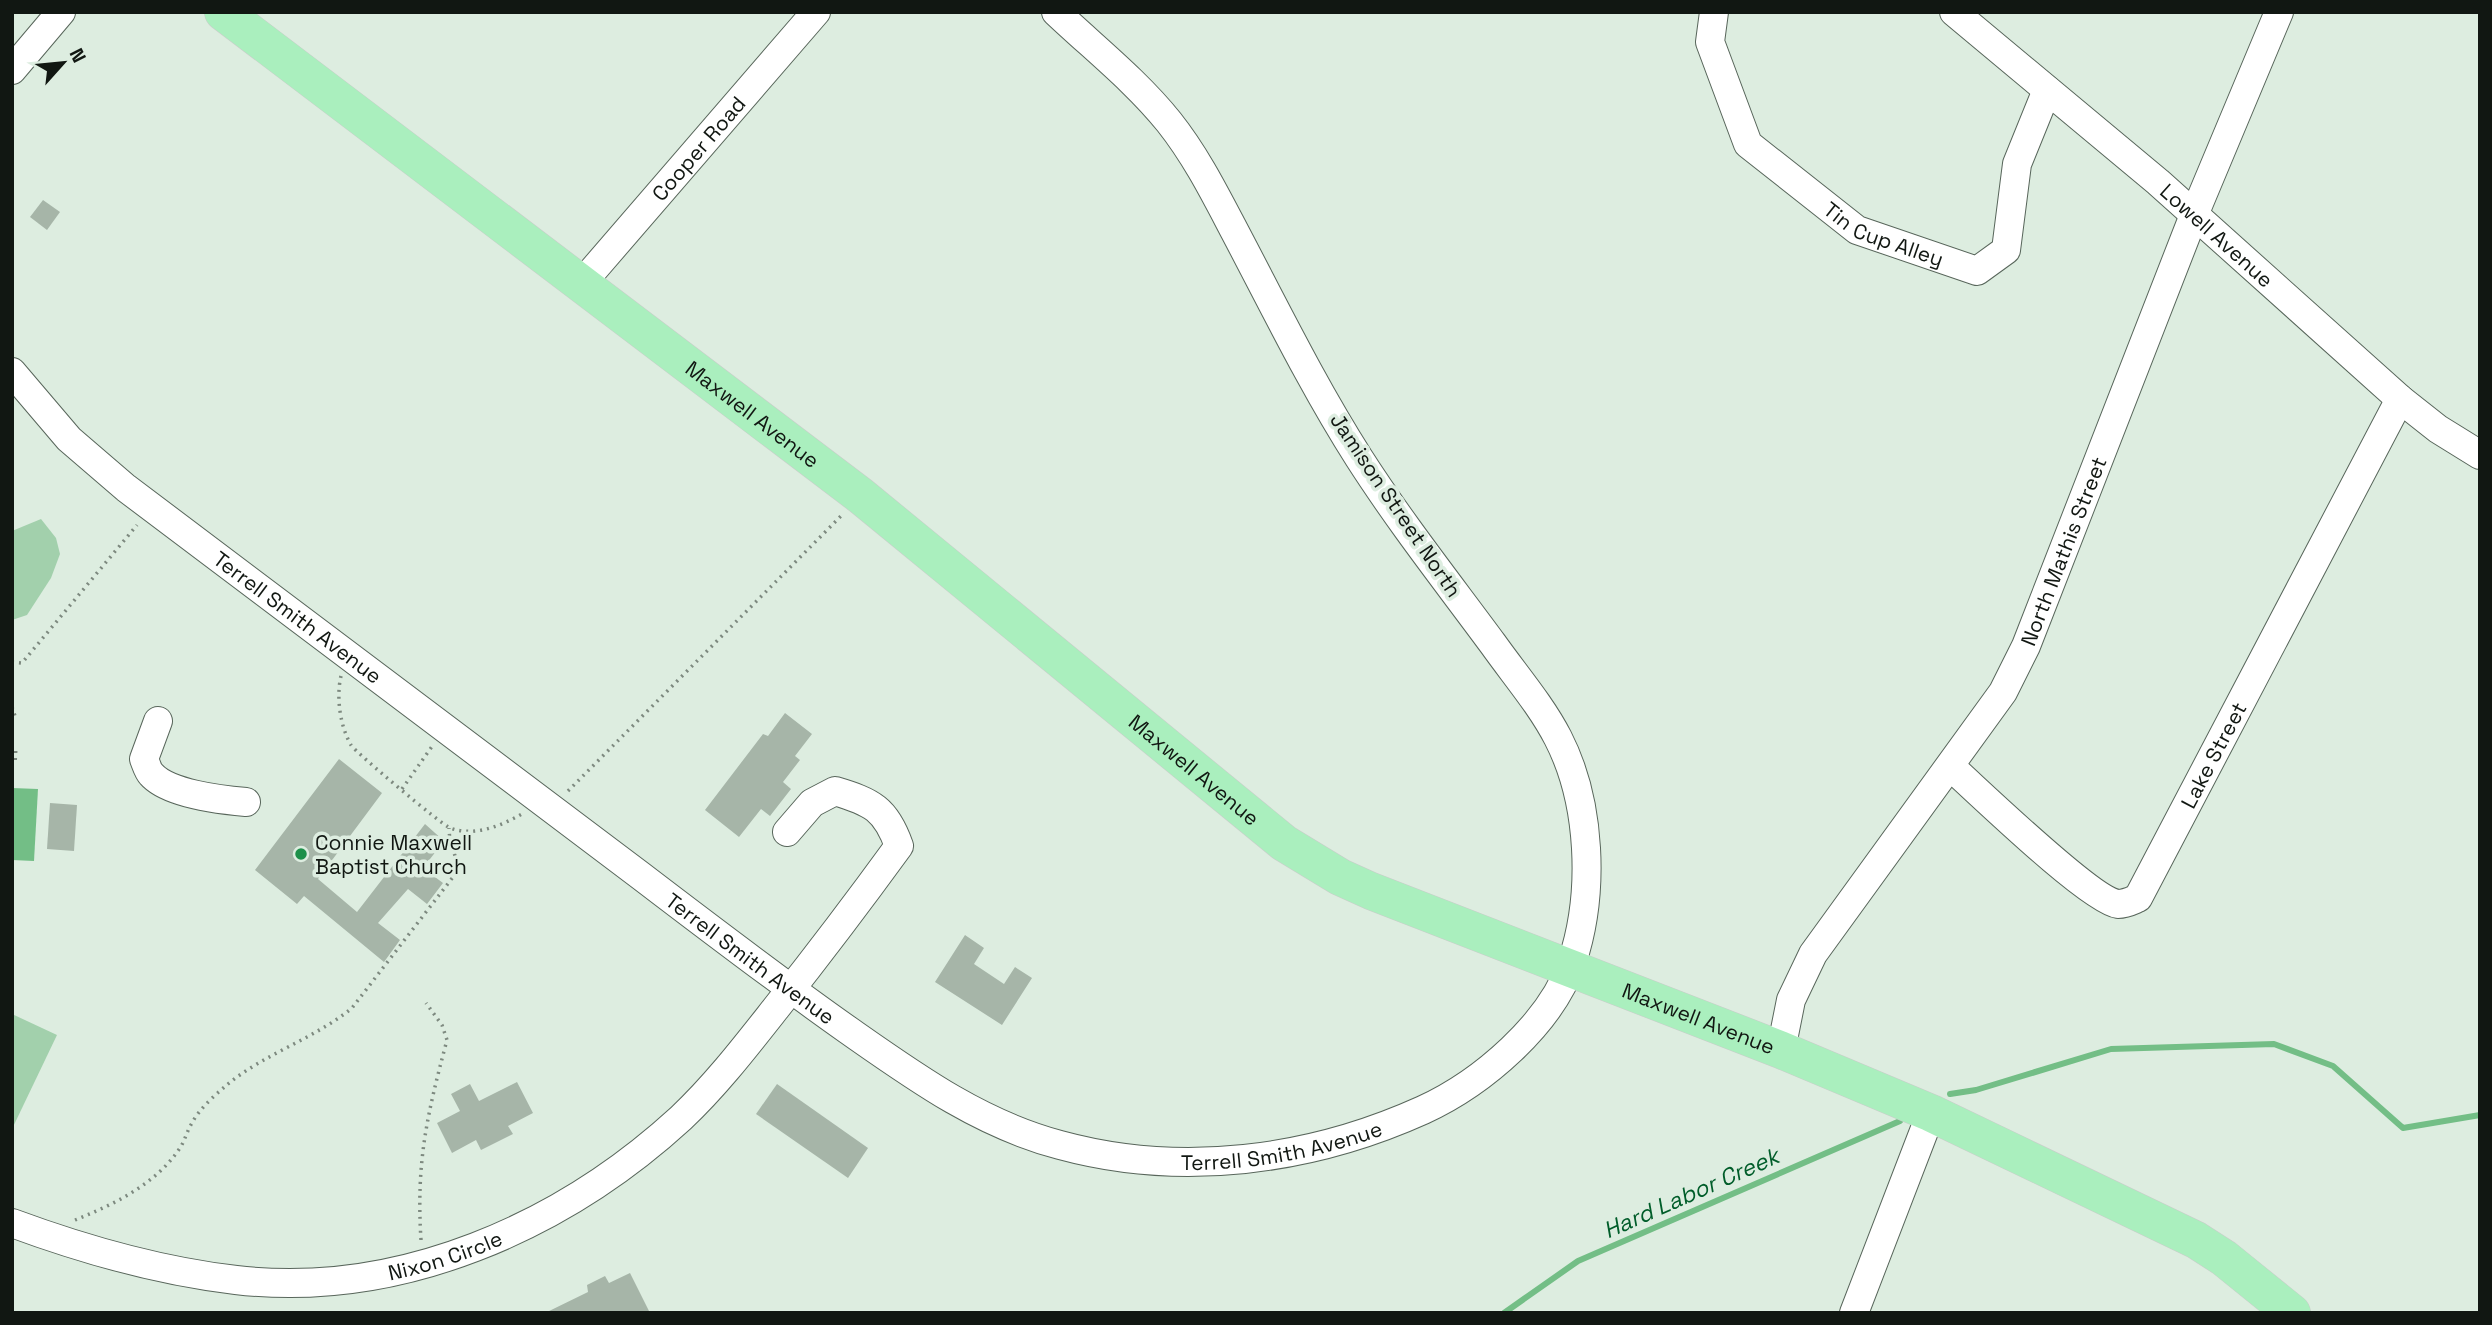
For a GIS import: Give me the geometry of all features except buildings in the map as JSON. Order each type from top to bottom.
[{"type":"main road","name":"Maxwell Avenue","points":[[223,12],[861,496],[1284,843],[1340,877],[1371,891],[1571,967],[1931,1113],[2196,1240],[2224,1258],[2292,1313]]},
{"type":"street","points":[[12,70],[61,12]]},
{"type":"street","name":"Cooper Road","points":[[582,283],[816,12]]},
{"type":"street","name":"Jamison Street North","points":[[1056,12],[1144,95],[1190,152],[1356,454],[1549,721],[1562,745],[1581,797],[1585,830],[1584,892],[1571,967]]},
{"type":"street","name":"Tin Cup Alley","points":[[1714,12],[1710,42],[1748,144],[1857,230],[1977,271],[2006,250],[2017,164],[2047,90]]},
{"type":"street","name":"Lowell Avenue","points":[[1954,12],[2194,215],[2400,399],[2438,429],[2480,454]]},
{"type":"street","name":"North Mathis Street","points":[[1780,1050],[1791,1000],[1813,954],[2003,692],[2041,614],[2194,215],[2279,12]]},
{"type":"street","name":"Terrell Smith Avenue","points":[[12,372],[69,439],[151,508],[791,990],[928,1087],[1002,1125],[1054,1144],[1101,1155],[1150,1161],[1205,1163],[1266,1157],[1323,1145],[1385,1126],[1445,1099],[1480,1078],[1506,1055],[1548,1006],[1571,967]]},
{"type":"street","name":"Lake Street","points":[[1950,766],[2085,886],[2117,904],[2138,898],[2400,399]]},
{"type":"street","points":[[158,720],[144,759],[151,774],[166,784],[204,796],[246,802]]},
{"type":"street","name":"Nixon Circle","points":[[20,1226],[85,1249],[166,1269],[237,1280],[341,1279],[423,1264],[510,1234],[572,1202],[630,1161],[682,1117],[791,990],[899,846],[890,821],[867,801],[835,791],[811,803],[787,832]]},
{"type":"street","points":[[1854,1313],[1931,1113]]},
{"type":"path","points":[[346,654],[339,687],[341,714],[351,746],[449,828],[477,831],[500,826],[548,805],[861,496]]},
{"type":"path","points":[[12,662],[22,663],[151,508]]},
{"type":"path","points":[[12,707],[15,716]]},
{"type":"path","points":[[402,789],[445,728]]},
{"type":"path","points":[[12,764],[15,764],[16,746]]},
{"type":"path","points":[[20,1226],[76,1220],[131,1194],[160,1171],[181,1147],[193,1121],[208,1101],[231,1081],[334,1023],[352,1008],[460,868],[450,843],[449,828]]},
{"type":"path","points":[[423,1264],[418,1190],[423,1132],[447,1040],[442,1025],[426,1003]]},
{"type":"shaded area","points":[[41,519],[56,538],[60,554],[51,578],[27,615],[12,620],[12,531]]},
{"type":"shaded area","points":[[12,788],[38,789],[34,861],[12,860]]},
{"type":"shaded area","points":[[12,1014],[57,1035],[12,1129]]},
{"type":"waterway","name":"Hard Labor Creek","points":[[1950,1094],[1976,1090],[2111,1049],[2274,1044],[2333,1066],[2403,1128],[2480,1115]]},
{"type":"waterway","name":"Hard Labor Creek","points":[[1504,1313],[1578,1261],[1900,1121]]},
{"type":"place","name":"Connie Maxwell Baptist Church","points":[[301,854]]}]
